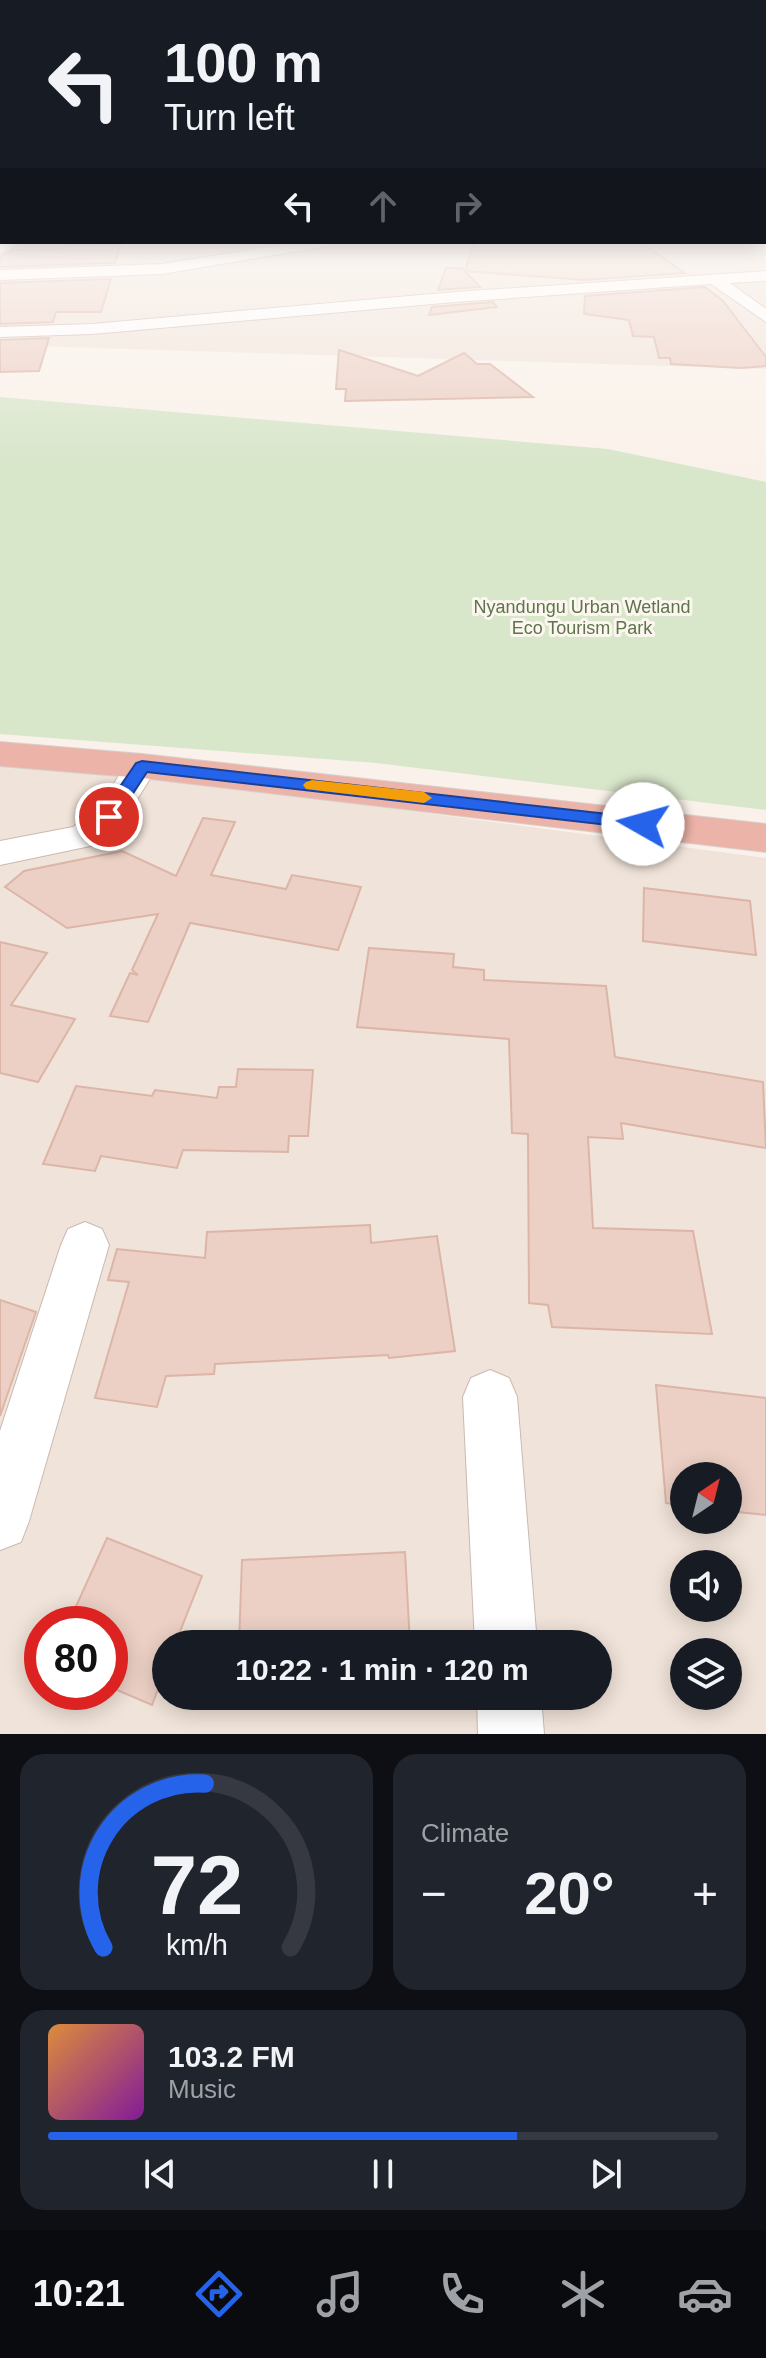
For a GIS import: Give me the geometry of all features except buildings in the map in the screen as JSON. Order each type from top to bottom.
[{"type":"highway","points":[[0,754],[142,766],[766,838]]},
{"type":"street","points":[[0,332],[191,321],[390,303]]},
{"type":"street","points":[[747,303],[766,317]]},
{"type":"street","points":[[0,853],[83,837],[109,817],[142,766]]},
{"type":"street","points":[[0,1521],[85,1245]]},
{"type":"street","points":[[490,1397],[505,1630]]},
{"type":"street","points":[[510,1710],[511,1734]]},
{"type":"shaded area","points":[[0,303],[766,303],[766,369],[0,345]]},
{"type":"shaded area","points":[[0,757],[766,858],[766,1734],[0,1734]]},
{"type":"green space","name":"Nyandungu Urban Wetland Eco Tourism Park","points":[[0,397],[608,449],[766,482],[766,810],[376,763],[0,734]]},
{"type":"slow traffic","points":[[312,785],[424,798]]},
{"type":"route","points":[[109,817],[142,766],[643,824]]}]
